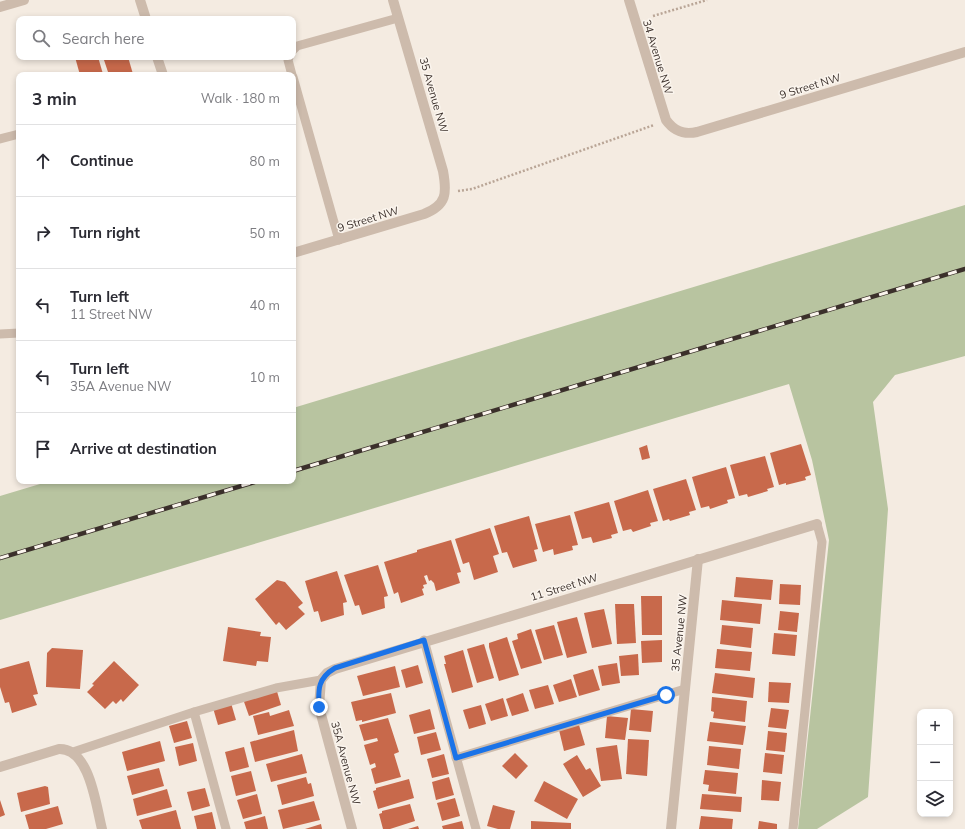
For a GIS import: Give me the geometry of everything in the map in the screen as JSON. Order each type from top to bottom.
[{"type":"street","points":[[0,7],[24,0]]},
{"type":"street","points":[[140,0],[145,16]]},
{"type":"street","name":"35 Avenue NW","points":[[393,0],[443,171],[445,194]]},
{"type":"street","name":"34 Avenue NW","points":[[629,0],[666,120]]},
{"type":"street","name":"9 Street NW","points":[[666,120],[676,131],[684,133],[697,132],[965,52]]},
{"type":"street","points":[[158,60],[162,72]]},
{"type":"street","name":"9 Street NW","points":[[296,253],[424,214],[438,207],[445,194]]},
{"type":"street","name":"11 Street NW","points":[[321,680],[327,673],[335,668],[424,640],[817,524]]},
{"type":"street","name":"35 Avenue NW","points":[[672,829],[698,559]]},
{"type":"street","name":"35A Avenue NW","points":[[321,680],[319,707],[352,829]]},
{"type":"street","points":[[0,767],[59,750],[72,752],[77,755],[88,774],[102,829]]},
{"type":"lane","points":[[296,47],[398,18]]},
{"type":"lane","points":[[288,60],[292,72]]},
{"type":"lane","points":[[296,87],[339,240]]},
{"type":"lane","points":[[0,139],[16,135]]},
{"type":"lane","points":[[0,334],[16,332]]},
{"type":"lane","points":[[793,829],[822,542],[817,524]]},
{"type":"lane","points":[[424,640],[476,829]]},
{"type":"lane","points":[[72,752],[194,712],[276,688],[321,680]]},
{"type":"lane","points":[[456,758],[685,689]]},
{"type":"lane","points":[[194,712],[226,829]]},
{"type":"path","points":[[653,16],[707,0]]},
{"type":"path","points":[[445,194],[472,190],[666,120]]},
{"type":"green space","points":[[965,205],[965,356],[895,375],[873,402],[888,509],[868,797],[817,829],[798,829],[829,540],[812,460],[789,384],[0,620],[0,496],[40,484],[296,484],[296,407]]},
{"type":"building","points":[[76,60],[99,60],[102,72],[79,72]]},
{"type":"building","points":[[104,60],[129,60],[132,72],[108,72]]},
{"type":"building","points":[[801,444],[811,475],[805,477],[806,480],[786,485],[786,483],[779,485],[770,453]]},
{"type":"building","points":[[647,445],[650,458],[642,460],[639,448]]},
{"type":"building","points":[[765,456],[774,487],[767,489],[768,491],[748,497],[747,494],[739,496],[730,465]]},
{"type":"building","points":[[726,467],[735,498],[727,500],[728,503],[710,509],[709,506],[701,508],[692,477]]},
{"type":"building","points":[[686,479],[696,510],[689,512],[690,515],[670,521],[669,519],[663,521],[653,489]]},
{"type":"building","points":[[648,490],[658,521],[650,523],[651,526],[633,532],[631,529],[623,531],[614,501]]},
{"type":"building","points":[[609,502],[618,533],[611,535],[612,538],[593,543],[591,537],[582,539],[574,512]]},
{"type":"building","points":[[570,515],[578,545],[572,546],[573,550],[554,555],[553,549],[543,552],[535,524]]},
{"type":"building","points":[[529,516],[538,549],[534,550],[537,561],[513,568],[507,552],[502,553],[494,526]]},
{"type":"building","points":[[490,528],[499,554],[493,556],[498,572],[474,580],[469,562],[463,564],[455,539]]},
{"type":"building","points":[[451,540],[461,572],[457,573],[460,583],[436,591],[434,583],[431,580],[429,581],[427,575],[424,576],[427,584],[423,585],[424,588],[422,589],[424,595],[401,603],[398,592],[394,594],[384,562]]},
{"type":"building","points":[[378,565],[388,596],[384,597],[385,608],[362,615],[359,605],[355,606],[344,575]]},
{"type":"building","points":[[337,571],[347,602],[343,603],[344,615],[321,622],[318,611],[314,612],[305,581]]},
{"type":"building","points":[[736,577],[773,580],[771,600],[734,597]]},
{"type":"building","points":[[277,580],[285,582],[303,603],[298,607],[305,614],[286,630],[279,622],[276,625],[255,599]]},
{"type":"building","points":[[780,584],[801,585],[800,605],[779,604]]},
{"type":"building","points":[[641,596],[662,596],[662,635],[642,635]]},
{"type":"building","points":[[722,600],[762,604],[760,624],[720,620]]},
{"type":"building","points":[[615,604],[634,604],[636,643],[617,644]]},
{"type":"building","points":[[604,609],[612,644],[592,648],[584,613]]},
{"type":"building","points":[[780,611],[799,613],[797,632],[778,630]]},
{"type":"building","points":[[577,617],[587,653],[567,658],[557,622]]},
{"type":"building","points":[[554,625],[563,655],[544,660],[535,630]]},
{"type":"building","points":[[722,625],[753,628],[751,648],[720,644]]},
{"type":"building","points":[[228,627],[261,632],[260,636],[271,637],[268,662],[257,661],[256,666],[223,661]]},
{"type":"building","points":[[531,629],[542,663],[521,669],[512,641],[518,639],[517,634]]},
{"type":"building","points":[[774,633],[797,635],[795,656],[772,654]]},
{"type":"building","points":[[507,637],[519,675],[499,681],[489,643]]},
{"type":"building","points":[[662,640],[662,662],[642,663],[641,641]]},
{"type":"building","points":[[484,644],[494,678],[477,683],[467,649]]},
{"type":"building","points":[[52,648],[83,650],[80,689],[46,687],[47,653]]},
{"type":"building","points":[[717,649],[752,652],[750,671],[715,668]]},
{"type":"building","points":[[463,650],[473,687],[452,693],[444,664],[446,664],[444,656]]},
{"type":"building","points":[[638,654],[639,675],[621,676],[619,656]]},
{"type":"building","points":[[29,661],[38,694],[33,695],[37,705],[12,713],[9,702],[5,703],[0,687],[0,669]]},
{"type":"building","points":[[114,661],[139,685],[123,702],[121,699],[116,704],[113,701],[105,709],[87,692],[94,685],[92,684]]},
{"type":"building","points":[[617,663],[620,683],[602,686],[598,666]]},
{"type":"building","points":[[418,665],[423,683],[406,688],[401,670]]},
{"type":"building","points":[[395,666],[400,687],[363,696],[357,676]]},
{"type":"building","points":[[593,669],[600,690],[579,696],[573,675]]},
{"type":"building","points":[[715,673],[755,678],[753,698],[712,693]]},
{"type":"building","points":[[571,679],[577,697],[559,702],[553,685]]},
{"type":"building","points":[[769,682],[791,683],[789,703],[768,702]]},
{"type":"building","points":[[548,685],[554,704],[535,709],[529,690]]},
{"type":"building","points":[[276,688],[281,705],[249,716],[243,699]]},
{"type":"building","points":[[391,693],[396,713],[362,722],[362,720],[356,721],[351,702]]},
{"type":"building","points":[[523,693],[529,711],[512,716],[506,699]]},
{"type":"building","points":[[712,697],[747,701],[745,722],[713,718],[714,712],[711,711]]},
{"type":"building","points":[[503,698],[508,716],[491,721],[485,704]]},
{"type":"building","points":[[231,703],[236,720],[218,725],[213,708]]},
{"type":"building","points":[[481,705],[486,724],[469,729],[463,710]]},
{"type":"building","points":[[771,708],[789,710],[786,729],[768,727]]},
{"type":"building","points":[[430,709],[435,729],[414,734],[409,715]]},
{"type":"building","points":[[631,709],[653,711],[651,732],[629,730]]},
{"type":"building","points":[[289,710],[294,726],[258,735],[253,716],[269,712],[270,716]]},
{"type":"building","points":[[607,716],[628,718],[625,740],[605,738]]},
{"type":"building","points":[[388,718],[399,752],[394,754],[401,777],[375,784],[371,769],[376,767],[375,763],[370,765],[364,745],[378,741],[377,738],[364,741],[359,725]]},
{"type":"building","points":[[187,721],[192,738],[174,743],[169,726]]},
{"type":"building","points":[[710,722],[746,726],[743,745],[707,741]]},
{"type":"building","points":[[579,725],[585,745],[564,751],[559,730]]},
{"type":"building","points":[[294,730],[298,751],[255,762],[250,742]]},
{"type":"building","points":[[768,731],[787,733],[785,752],[766,750]]},
{"type":"building","points":[[436,732],[441,750],[421,755],[417,737]]},
{"type":"building","points":[[628,739],[649,740],[647,776],[626,774]]},
{"type":"building","points":[[160,741],[165,761],[127,771],[122,752]]},
{"type":"building","points":[[193,743],[197,761],[179,766],[175,747]]},
{"type":"building","points":[[617,745],[622,779],[601,781],[596,748]]},
{"type":"building","points":[[709,746],[741,749],[739,769],[707,765]]},
{"type":"building","points":[[244,747],[249,767],[230,772],[225,752]]},
{"type":"building","points":[[515,753],[528,766],[516,779],[502,766]]},
{"type":"building","points":[[765,753],[784,755],[782,774],[763,772]]},
{"type":"building","points":[[302,754],[307,773],[271,782],[266,764]]},
{"type":"building","points":[[444,754],[449,774],[432,778],[427,759]]},
{"type":"building","points":[[577,755],[586,770],[590,768],[601,786],[583,797],[563,764]]},
{"type":"building","points":[[159,768],[164,786],[132,795],[127,776]]},
{"type":"building","points":[[705,770],[738,773],[736,794],[708,791],[709,785],[703,784]]},
{"type":"building","points":[[251,771],[256,791],[236,796],[231,776]]},
{"type":"building","points":[[306,777],[308,784],[311,783],[314,796],[282,805],[277,785]]},
{"type":"building","points":[[449,777],[454,795],[436,800],[432,782]]},
{"type":"building","points":[[409,779],[414,798],[378,809],[373,791],[376,790],[376,788]]},
{"type":"building","points":[[762,780],[781,782],[779,801],[761,800]]},
{"type":"building","points":[[544,781],[578,799],[567,819],[534,801]]},
{"type":"building","points":[[45,786],[48,787],[50,804],[21,812],[17,793]]},
{"type":"building","points":[[205,788],[210,806],[192,811],[187,792]]},
{"type":"building","points":[[167,789],[172,807],[137,816],[133,799]]},
{"type":"building","points":[[257,794],[262,814],[243,819],[237,800]]},
{"type":"building","points":[[702,794],[742,797],[741,812],[700,809]]},
{"type":"building","points":[[455,798],[460,816],[442,821],[437,803]]},
{"type":"building","points":[[0,800],[5,815],[0,817]]},
{"type":"building","points":[[314,801],[320,820],[283,829],[278,810]]},
{"type":"building","points":[[410,804],[415,821],[390,829],[383,829],[379,814],[382,813],[382,811]]},
{"type":"building","points":[[493,805],[515,811],[510,829],[498,829],[487,826]]},
{"type":"building","points":[[58,806],[63,824],[46,829],[29,829],[25,815]]},
{"type":"building","points":[[176,810],[181,829],[142,829],[139,820]]},
{"type":"building","points":[[212,812],[216,829],[197,829],[194,816]]},
{"type":"building","points":[[265,816],[268,829],[246,829],[244,822]]},
{"type":"building","points":[[701,816],[733,819],[732,829],[699,829]]},
{"type":"building","points":[[462,821],[464,829],[443,829],[442,826]]},
{"type":"building","points":[[531,821],[571,823],[571,829],[531,829]]},
{"type":"building","points":[[759,821],[777,824],[777,829],[758,829]]},
{"type":"building","points":[[321,824],[322,829],[305,829]]},
{"type":"building","points":[[418,826],[419,829],[408,829]]},
{"type":"railway","points":[[296,470],[965,269]]},
{"type":"railway","points":[[0,558],[248,484]]},
{"type":"route","points":[[319,707],[319,688],[321,680],[327,673],[335,668],[424,640],[456,758],[666,695]]}]
